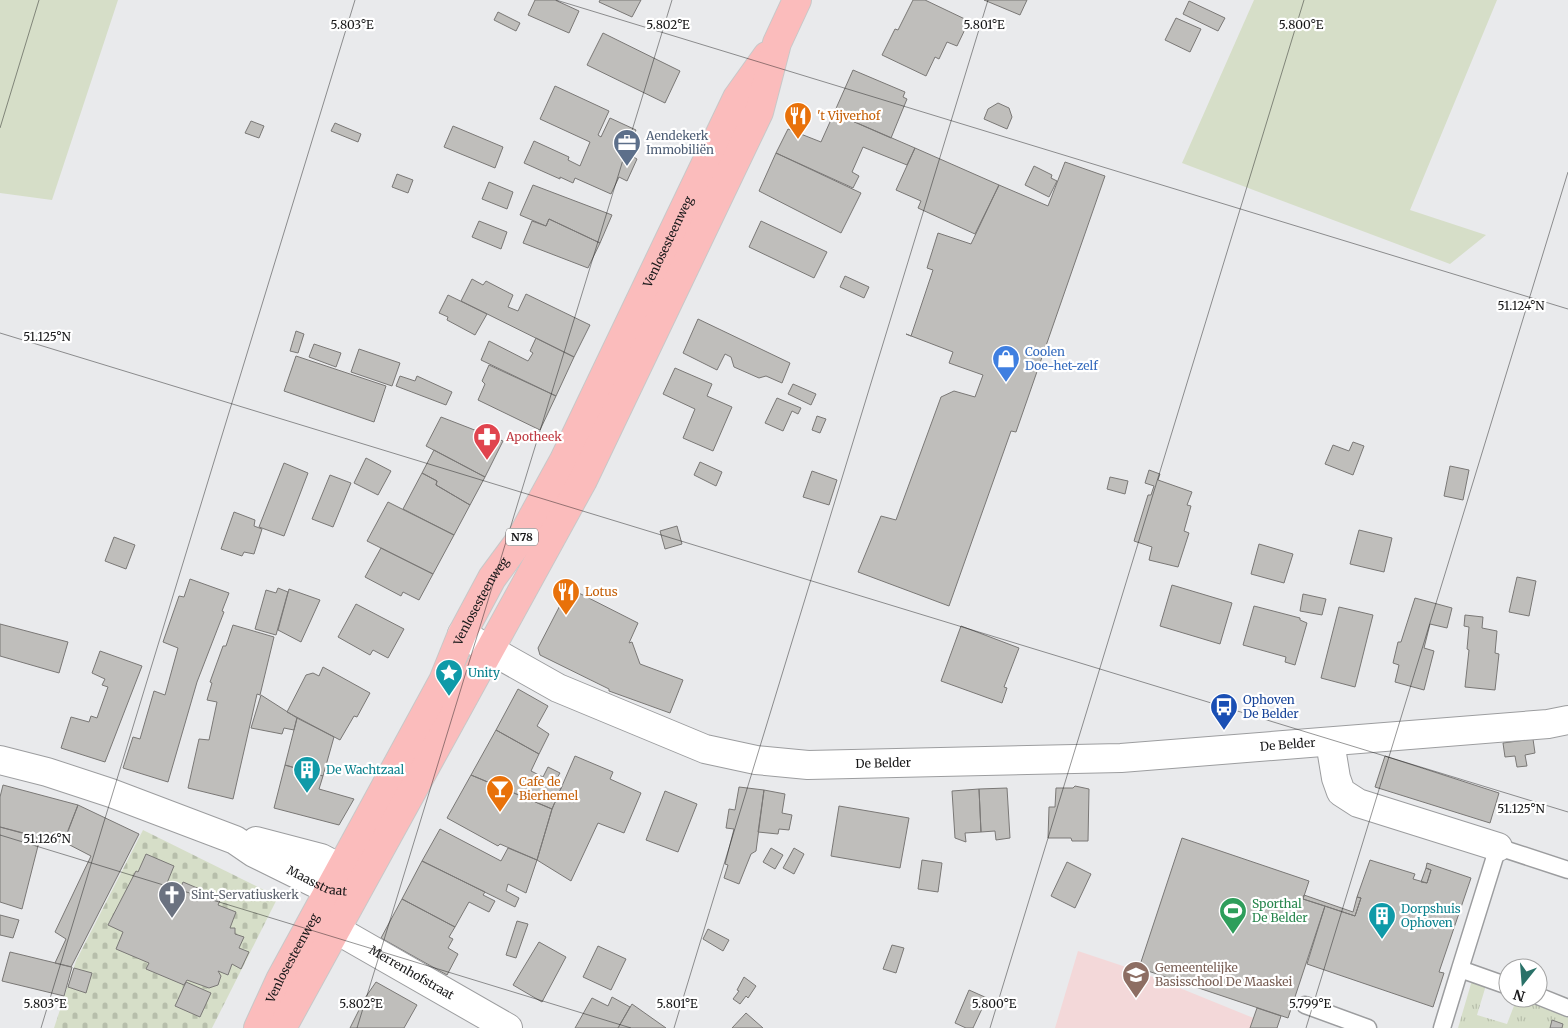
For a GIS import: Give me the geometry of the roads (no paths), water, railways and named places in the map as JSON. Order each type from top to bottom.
[{"type":"main road","name":"Venlosesteenweg","points":[[258,1028],[280,980],[326,923],[358,893],[583,480],[754,120],[777,42],[797,0]]},
{"type":"main road","name":"Venlosesteenweg","points":[[282,1028],[326,923],[335,879],[443,681],[462,634],[492,578],[520,540],[564,460],[737,98],[777,42]]},
{"type":"street","name":"De Belder","points":[[462,634],[568,692],[705,749],[756,760],[808,765],[1121,758],[1548,724],[1568,720]]},
{"type":"street","name":"De Belder","points":[[1330,742],[1336,778],[1341,792],[1358,803],[1498,847]]},
{"type":"street","name":"Maasstraat","points":[[0,760],[47,772],[111,793],[235,840],[259,842],[312,855],[335,879],[358,893]]},
{"type":"street","name":"Merrenhofstraat","points":[[326,923],[508,1028]]},
{"type":"lane","points":[[1442,1028],[1498,847],[1568,870]]},
{"type":"lane","points":[[1460,969],[1498,982]]},
{"type":"lane","points":[[1548,1000],[1568,1008]]},
{"type":"lane","points":[[1305,1005],[1368,1028]]},
{"type":"place","name":"'t Vijverhof","points":[[798,140]]},
{"type":"place","name":"Aendekerk Immobiliën","points":[[627,167]]},
{"type":"place","name":"Coolen Doe-het-zelf","points":[[1006,383]]},
{"type":"place","name":"Apotheek","points":[[487,461]]},
{"type":"place","name":"Lotus","points":[[566,616]]},
{"type":"place","name":"Unity","points":[[449,697]]},
{"type":"place","name":"Ophoven De Belder","points":[[1224,731]]},
{"type":"place","name":"De Wachtzaal","points":[[307,794]]},
{"type":"place","name":"Cafe de Bierhemel","points":[[500,813]]},
{"type":"place","name":"Sint-Servatiuskerk","points":[[172,919]]},
{"type":"place","name":"Sporthal De Belder","points":[[1233,935]]},
{"type":"place","name":"Dorpshuis Ophoven","points":[[1382,940]]},
{"type":"place","name":"Gemeentelijke Basisschool De Maaskei","points":[[1136,999]]}]
